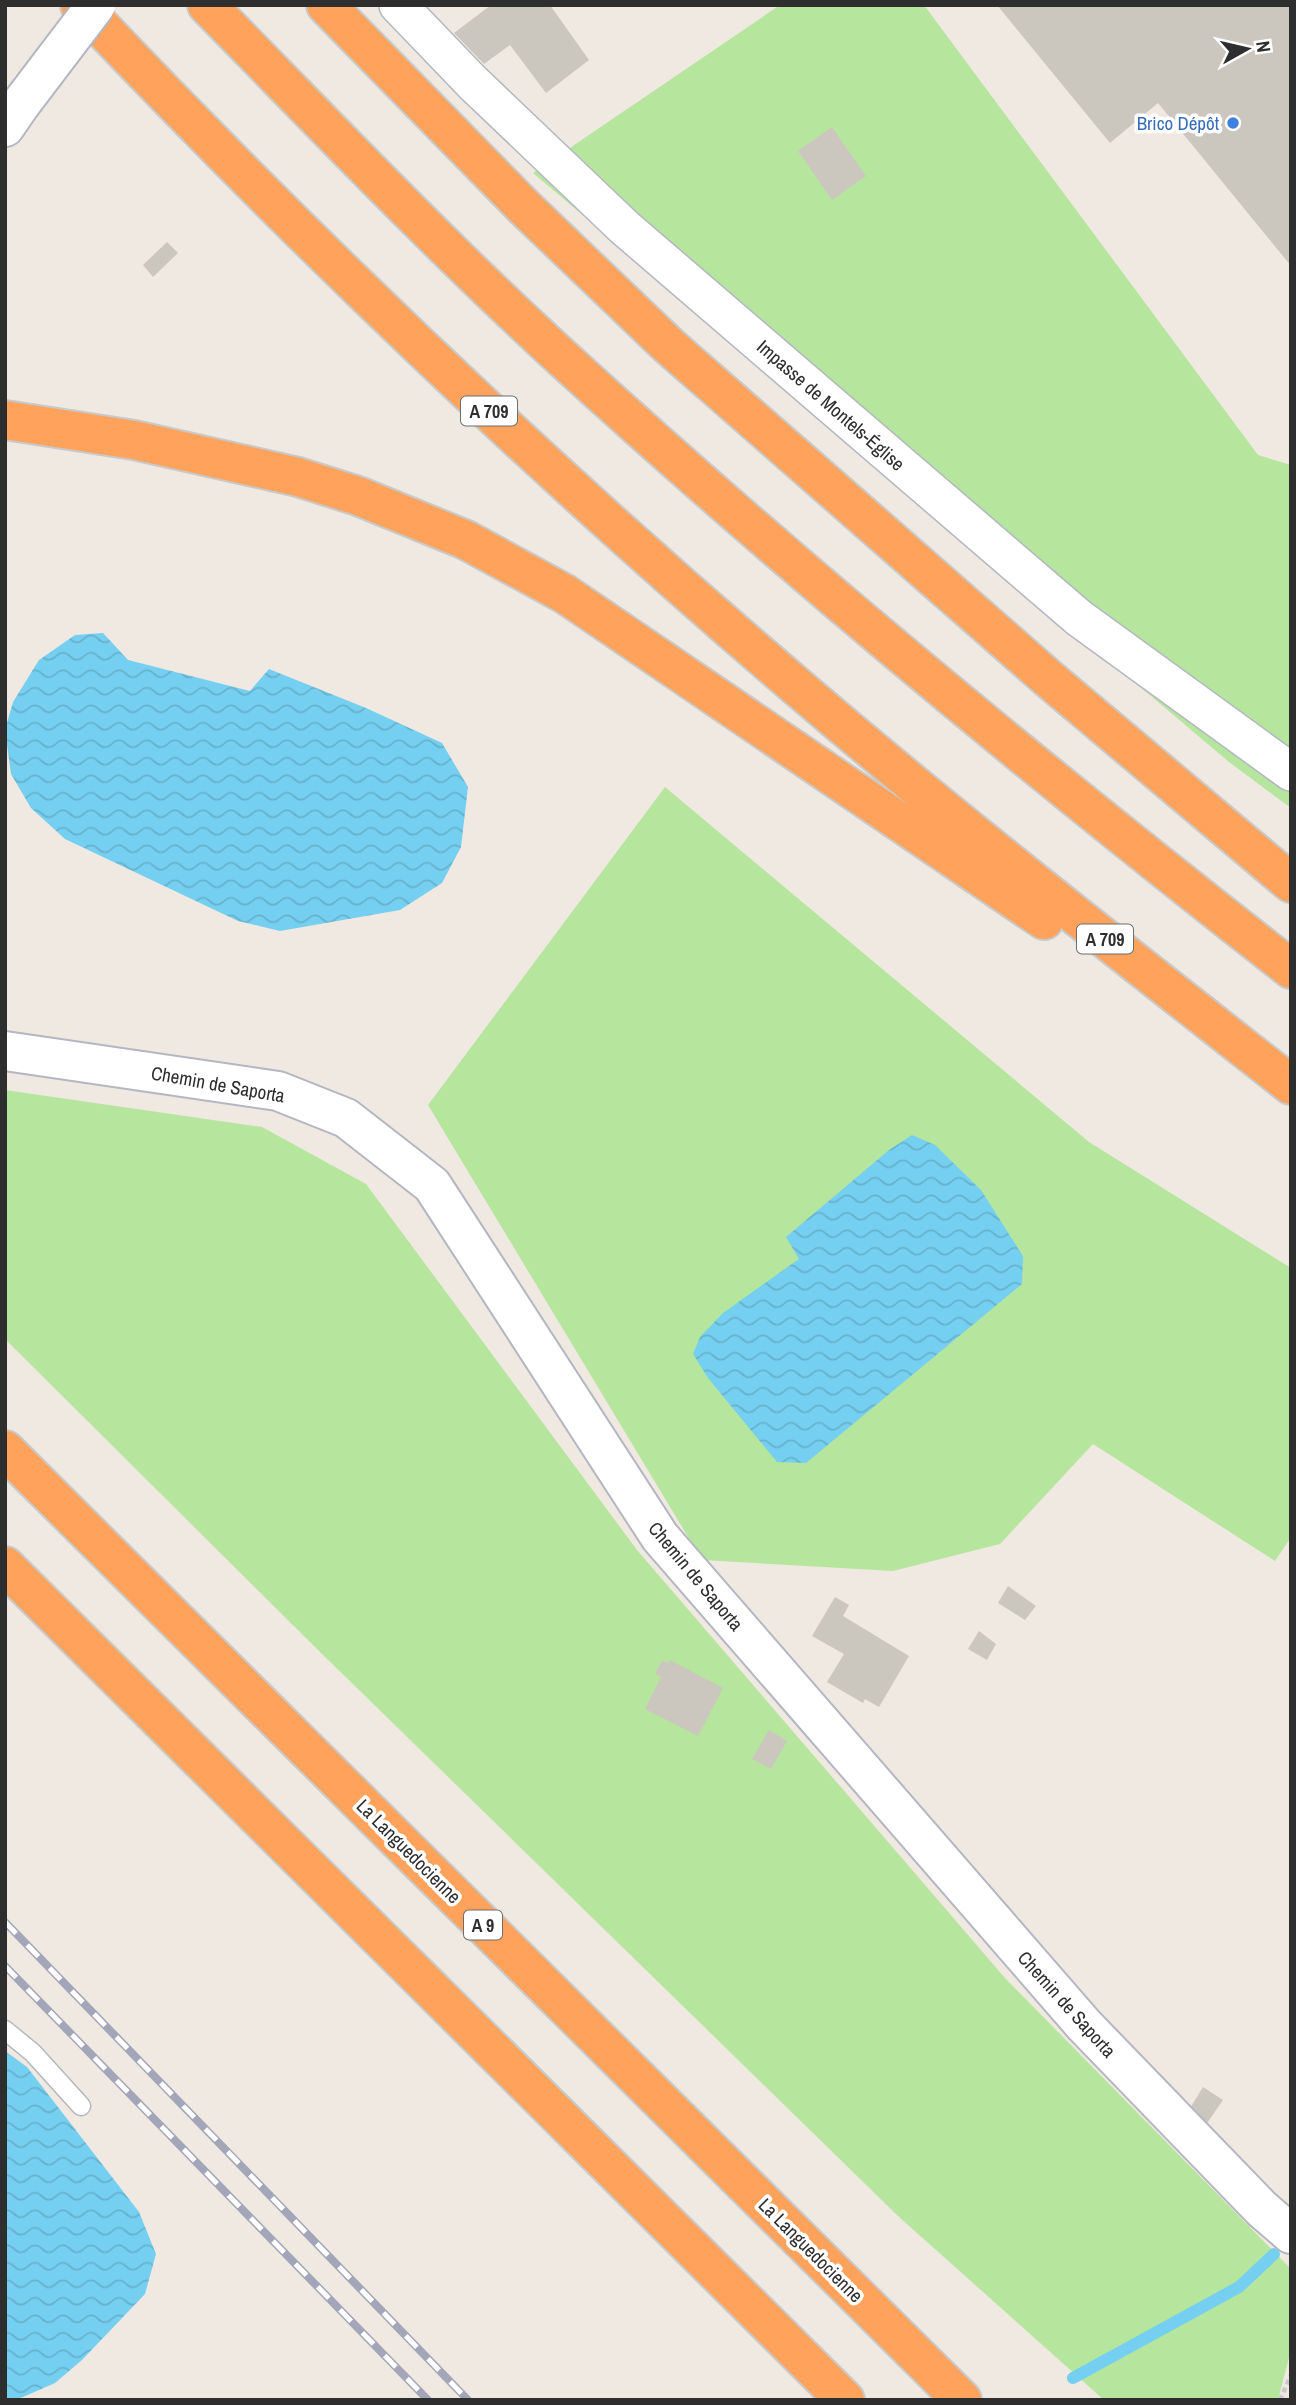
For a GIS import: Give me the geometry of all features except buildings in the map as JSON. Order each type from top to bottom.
[{"type":"highway","name":"A 709","points":[[80,5],[377,306],[648,557],[809,697],[952,815],[1291,1086]]},
{"type":"highway","points":[[207,5],[406,208],[557,352],[700,482],[937,685],[1122,837],[1291,969]]},
{"type":"highway","points":[[326,5],[524,207],[668,345],[1049,679],[1291,883]]},
{"type":"highway","points":[[5,420],[134,440],[298,477],[408,515],[466,540],[565,594],[1291,1086]]},
{"type":"highway","name":"La Languedocienne","points":[[5,1450],[962,2400]]},
{"type":"highway","points":[[5,1566],[845,2400]]},
{"type":"street","points":[[13,116],[96,5]]},
{"type":"street","name":"Impasse de Montels-Église","points":[[398,5],[472,82],[624,227],[1058,600],[1291,772]]},
{"type":"street","name":"Chemin de Saporta","points":[[5,1051],[278,1091],[346,1118],[432,1185],[660,1537],[1084,2025],[1262,2209],[1291,2234]]},
{"type":"lane","points":[[5,2030],[33,2053],[81,2106]]},
{"type":"path","points":[[1280,2400],[1291,2375]]},
{"type":"green space","points":[[780,5],[924,5],[1258,455],[1291,465],[1291,808],[1229,762],[533,173]]},
{"type":"green space","points":[[665,787],[1089,1142],[1291,1268],[1291,1537],[1275,1561],[1093,1444],[1000,1544],[893,1571],[702,1560],[428,1105]]},
{"type":"green space","points":[[5,1090],[262,1127],[366,1184],[637,1550],[1005,1978],[1291,2269],[1291,2350],[1278,2400],[1104,2400],[898,2216],[317,1649],[5,1339]]},
{"type":"water","points":[[103,633],[128,660],[250,691],[269,669],[366,708],[442,743],[468,787],[461,847],[442,883],[400,910],[280,931],[238,921],[65,839],[31,808],[11,774],[5,730],[13,702],[39,660],[75,635]]},
{"type":"water","points":[[912,1135],[935,1145],[981,1190],[1023,1256],[1022,1284],[806,1463],[777,1462],[708,1378],[693,1354],[700,1337],[723,1313],[799,1259],[786,1237],[889,1150]]},
{"type":"water","points":[[5,2051],[27,2067],[139,2212],[156,2254],[145,2294],[82,2360],[55,2383],[16,2400],[5,2400]]},
{"type":"waterway","points":[[1073,2378],[1239,2287],[1274,2254]]},
{"type":"railway","points":[[5,1922],[468,2400]]},
{"type":"railway","points":[[5,1966],[428,2400]]},
{"type":"place","name":"Brico Dépôt","points":[[1233,123]]}]
